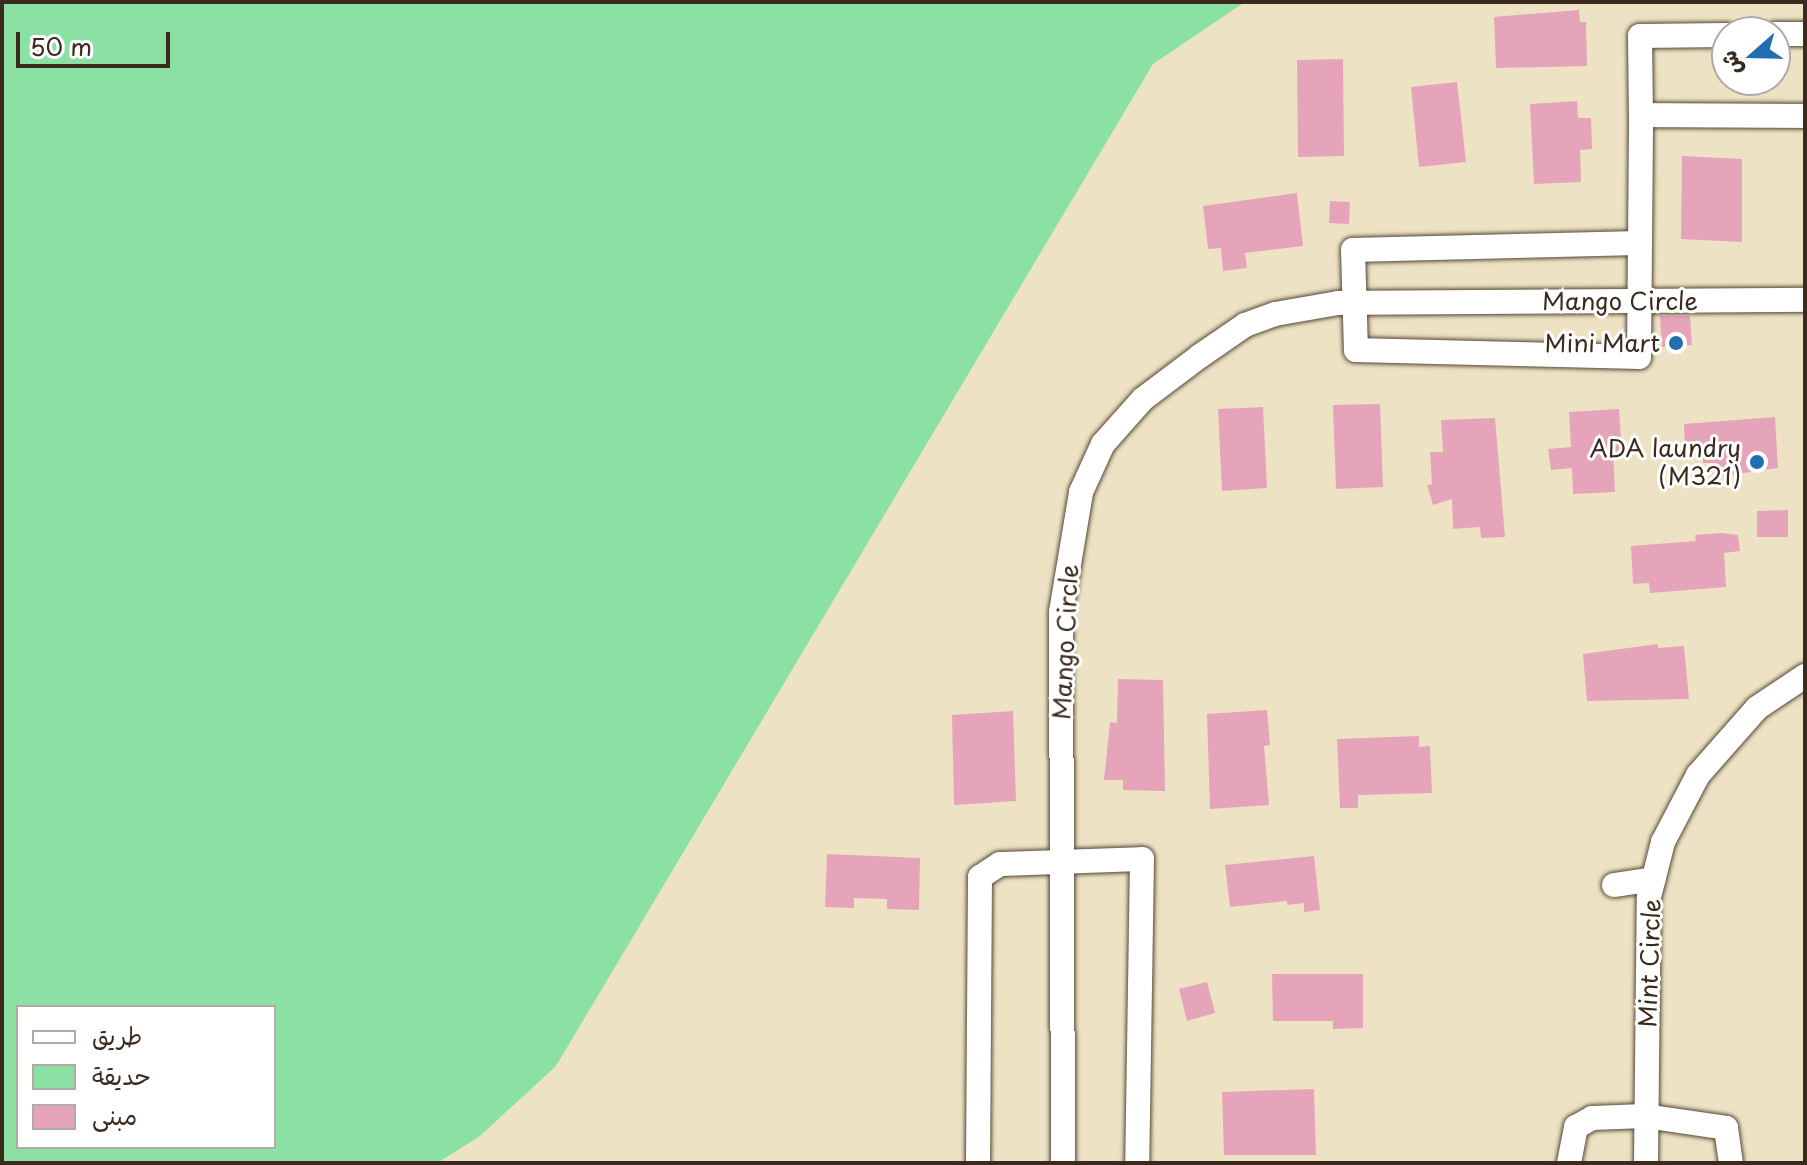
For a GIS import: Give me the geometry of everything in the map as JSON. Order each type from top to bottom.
[{"type":"street","points":[[1637,243],[1353,250],[1356,350],[1639,357],[1640,36],[1711,35]]},
{"type":"street","points":[[1641,115],[1805,116]]},
{"type":"street","name":"Mango Circle","points":[[1063,1163],[1061,612],[1081,492],[1103,444],[1143,399],[1245,325],[1275,314],[1356,303],[1805,300]]},
{"type":"street","name":"Mint Circle","points":[[1646,1163],[1654,879],[1663,842],[1698,775],[1757,708],[1805,676]]},
{"type":"street","points":[[978,1163],[980,877],[1000,864],[1142,859],[1137,1163]]},
{"type":"street","points":[[1614,885],[1654,879]]},
{"type":"street","points":[[1569,1163],[1576,1127],[1592,1118],[1645,1116],[1726,1128],[1731,1163]]},
{"type":"green space","points":[[2,2],[1245,2],[1153,64],[556,1066],[480,1136],[437,1163],[2,1163]]},
{"type":"building","points":[[1579,10],[1580,22],[1586,22],[1587,66],[1496,68],[1494,17]]},
{"type":"building","points":[[1343,59],[1344,156],[1298,157],[1297,60]]},
{"type":"building","points":[[1457,82],[1466,162],[1419,167],[1411,87]]},
{"type":"building","points":[[1577,101],[1578,118],[1591,118],[1592,149],[1580,150],[1581,182],[1534,184],[1530,104]]},
{"type":"building","points":[[1682,156],[1742,159],[1742,242],[1681,239]]},
{"type":"building","points":[[1297,193],[1303,246],[1245,253],[1247,268],[1223,271],[1221,248],[1208,249],[1203,206]]},
{"type":"building","points":[[1330,201],[1350,202],[1349,224],[1329,223]]},
{"type":"building","points":[[1660,316],[1690,316],[1692,345],[1662,347]]},
{"type":"building","points":[[1380,404],[1383,487],[1336,489],[1333,405]]},
{"type":"building","points":[[1263,407],[1267,488],[1222,491],[1218,409]]},
{"type":"building","points":[[1619,409],[1622,453],[1613,454],[1615,492],[1573,494],[1572,468],[1551,470],[1548,449],[1571,447],[1569,412]]},
{"type":"building","points":[[1775,417],[1778,468],[1717,477],[1716,463],[1703,463],[1703,452],[1685,452],[1684,424]]},
{"type":"building","points":[[1495,418],[1505,537],[1481,538],[1480,527],[1453,529],[1452,499],[1433,505],[1427,485],[1432,484],[1430,452],[1443,452],[1441,420]]},
{"type":"building","points":[[1788,510],[1788,537],[1757,537],[1757,511]]},
{"type":"building","points":[[1695,535],[1738,535],[1740,551],[1724,553],[1726,587],[1650,593],[1649,583],[1633,584],[1631,546],[1696,541]]},
{"type":"building","points":[[1658,644],[1658,648],[1684,646],[1689,699],[1587,701],[1583,654]]},
{"type":"building","points":[[1118,679],[1163,680],[1165,791],[1123,790],[1123,780],[1104,780],[1110,722],[1117,723]]},
{"type":"building","points":[[1267,710],[1270,745],[1264,746],[1269,805],[1210,809],[1207,714]]},
{"type":"building","points":[[1013,711],[1016,801],[954,805],[952,715]]},
{"type":"building","points":[[1419,736],[1419,747],[1430,746],[1432,793],[1358,795],[1358,808],[1340,808],[1337,739]]},
{"type":"building","points":[[827,854],[920,858],[919,910],[887,909],[887,899],[854,898],[854,908],[825,907]]},
{"type":"building","points":[[1314,856],[1320,910],[1304,912],[1304,903],[1287,905],[1287,901],[1230,907],[1225,865]]},
{"type":"building","points":[[1272,974],[1363,974],[1363,1028],[1333,1029],[1333,1021],[1273,1021]]},
{"type":"building","points":[[1207,982],[1215,1013],[1187,1021],[1179,989]]},
{"type":"building","points":[[1314,1089],[1316,1155],[1224,1155],[1222,1092]]},
{"type":"place","name":"Mini Mart","points":[[1676,343]]},
{"type":"place","name":"ADA laundry (M321)","points":[[1757,462]]}]
